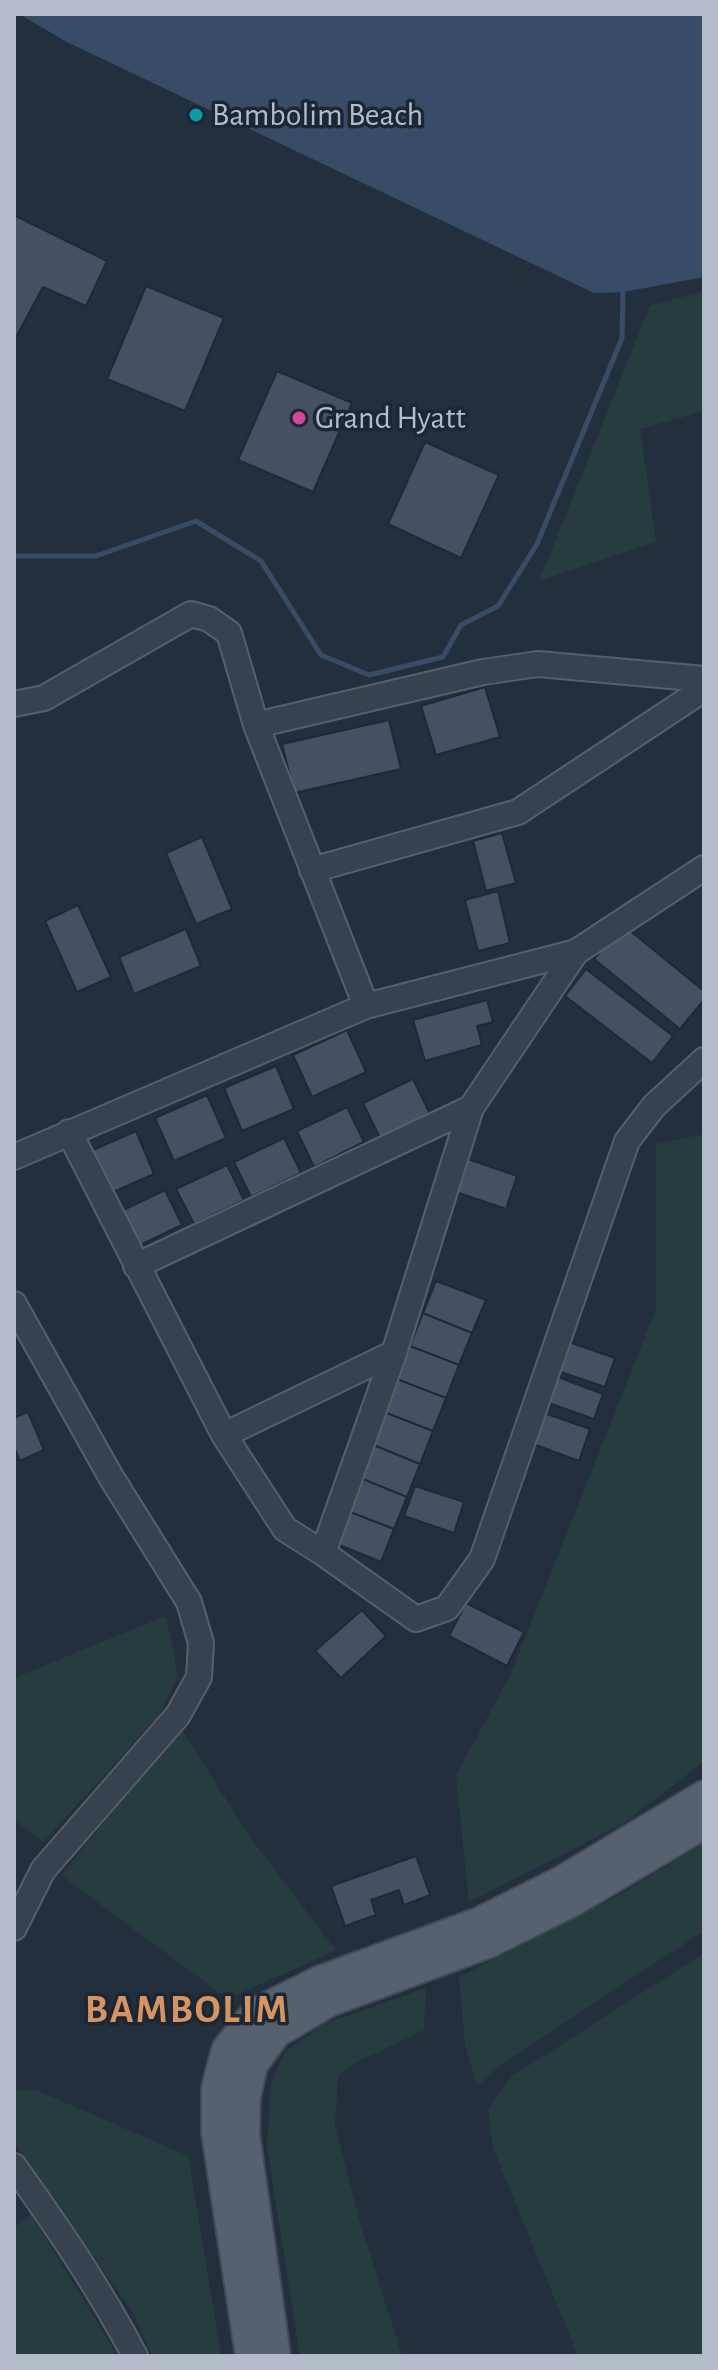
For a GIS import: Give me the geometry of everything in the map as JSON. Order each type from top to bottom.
[{"type":"main road","points":[[251,2356],[217,2133],[217,2088],[227,2050],[256,2013],[321,1981],[479,1923],[561,1882],[704,1796]]},
{"type":"main road","points":[[275,2356],[244,2133],[245,2097],[252,2065],[276,2032],[329,2001],[501,1936],[572,1901],[704,1823]]},
{"type":"street","points":[[14,704],[44,698],[191,614],[209,619],[229,633],[256,725],[366,1006]]},
{"type":"street","points":[[256,725],[483,672],[538,664],[704,679]]},
{"type":"street","points":[[312,870],[518,812],[704,689]]},
{"type":"street","points":[[14,1157],[366,1006],[576,952],[704,868]]},
{"type":"street","points":[[323,1553],[394,1353],[471,1108],[576,952]]},
{"type":"street","points":[[69,1132],[224,1435],[285,1529],[416,1619],[447,1608],[482,1559],[627,1141],[654,1106],[704,1060]]},
{"type":"street","points":[[136,1266],[471,1108]]},
{"type":"street","points":[[14,1304],[21,1332],[189,1602],[201,1643],[199,1677],[178,1715],[43,1870],[14,1928]]},
{"type":"street","points":[[224,1435],[394,1353]]},
{"type":"street","points":[[14,2166],[74,2250],[135,2356]]},
{"type":"green space","points":[[704,291],[704,411],[640,429],[656,542],[539,581],[650,306]]},
{"type":"green space","points":[[704,1134],[704,1761],[626,1822],[469,1902],[456,1776],[511,1673],[656,1309],[656,1144]]},
{"type":"green space","points":[[166,1616],[178,1676],[159,1715],[43,1842],[14,1819],[14,1678]]},
{"type":"green space","points":[[181,1729],[255,1844],[336,1950],[228,1999],[61,1875]]},
{"type":"green space","points":[[704,1843],[704,1931],[500,2065],[477,2086],[465,2044],[459,1977],[621,1894]]},
{"type":"green space","points":[[704,1953],[704,2356],[578,2356],[493,2148],[488,2109],[511,2077]]},
{"type":"green space","points":[[426,1988],[424,2030],[353,2064],[338,2076],[335,2126],[359,2219],[402,2356],[300,2356],[267,2147],[271,2084],[285,2052],[324,2024]]},
{"type":"green space","points":[[14,2090],[38,2091],[188,2156],[221,2356],[152,2356],[132,2310],[14,2141]]},
{"type":"green space","points":[[31,2214],[116,2356],[14,2356],[14,2228]]},
{"type":"water","points":[[19,14],[704,14],[704,277],[623,292],[594,293],[67,42]]},
{"type":"building","points":[[14,215],[107,261],[86,306],[43,287],[14,341]]},
{"type":"building","points":[[146,286],[224,318],[185,411],[107,379]]},
{"type":"building","points":[[277,371],[352,403],[313,492],[238,460]]},
{"type":"building","points":[[425,442],[499,475],[461,558],[388,524]]},
{"type":"building","points":[[485,687],[500,737],[436,755],[421,706]]},
{"type":"building","points":[[389,720],[401,769],[294,793],[282,744]]},
{"type":"building","points":[[502,833],[516,883],[486,891],[473,841]]},
{"type":"building","points":[[202,837],[232,909],[196,924],[166,853]]},
{"type":"building","points":[[498,891],[510,943],[478,951],[465,900]]},
{"type":"building","points":[[78,905],[111,977],[77,992],[45,921]]},
{"type":"building","points":[[623,925],[704,991],[704,1000],[680,1029],[594,959]]},
{"type":"building","points":[[186,929],[201,966],[134,994],[119,957]]},
{"type":"building","points":[[586,969],[673,1036],[652,1063],[565,996]]},
{"type":"building","points":[[487,1000],[493,1022],[477,1026],[482,1045],[425,1061],[413,1020]]},
{"type":"building","points":[[347,1030],[366,1072],[312,1097],[293,1055]]},
{"type":"building","points":[[276,1066],[294,1109],[242,1131],[224,1088]]},
{"type":"building","points":[[413,1079],[430,1114],[380,1138],[363,1103]]},
{"type":"building","points":[[207,1095],[226,1138],[174,1161],[155,1118]]},
{"type":"building","points":[[347,1107],[364,1142],[314,1167],[297,1131]]},
{"type":"building","points":[[136,1131],[154,1174],[102,1197],[84,1154]]},
{"type":"building","points":[[284,1138],[301,1173],[251,1197],[234,1162]]},
{"type":"building","points":[[465,1158],[517,1176],[506,1209],[453,1191]]},
{"type":"building","points":[[227,1165],[244,1200],[194,1224],[176,1189]]},
{"type":"building","points":[[165,1190],[182,1225],[132,1249],[115,1214]]},
{"type":"building","points":[[436,1281],[486,1300],[472,1333],[423,1313]]},
{"type":"building","points":[[423,1313],[472,1333],[459,1365],[410,1346]]},
{"type":"building","points":[[569,1342],[615,1358],[605,1387],[558,1371]]},
{"type":"building","points":[[410,1346],[459,1365],[446,1398],[397,1379]]},
{"type":"building","points":[[555,1376],[603,1394],[594,1419],[546,1402]]},
{"type":"building","points":[[397,1379],[446,1398],[433,1431],[384,1412]]},
{"type":"building","points":[[28,1412],[44,1450],[20,1461],[14,1447],[14,1418]]},
{"type":"building","points":[[384,1412],[433,1431],[420,1464],[371,1444]]},
{"type":"building","points":[[544,1413],[590,1429],[579,1461],[533,1444]]},
{"type":"building","points":[[371,1444],[420,1464],[407,1497],[358,1477]]},
{"type":"building","points":[[358,1477],[407,1497],[394,1529],[345,1510]]},
{"type":"building","points":[[415,1486],[464,1502],[454,1533],[404,1516]]},
{"type":"building","points":[[345,1510],[394,1529],[381,1562],[332,1542]]},
{"type":"building","points":[[466,1603],[524,1632],[507,1666],[449,1636]]},
{"type":"building","points":[[362,1610],[386,1636],[341,1678],[315,1651]]},
{"type":"building","points":[[416,1856],[430,1895],[404,1905],[399,1890],[371,1900],[376,1915],[345,1926],[331,1886]]},
{"type":"waterway","points":[[14,556],[96,556],[196,521],[261,561],[321,655],[369,675],[443,657],[461,625],[498,606],[537,544],[622,338],[623,292]]},
{"type":"place","name":"Bambolim Beach","points":[[196,115]]},
{"type":"place","name":"Grand Hyatt","points":[[299,418]]},
{"type":"district","name":"BAMBOLIM","points":[[187,2010]]}]
